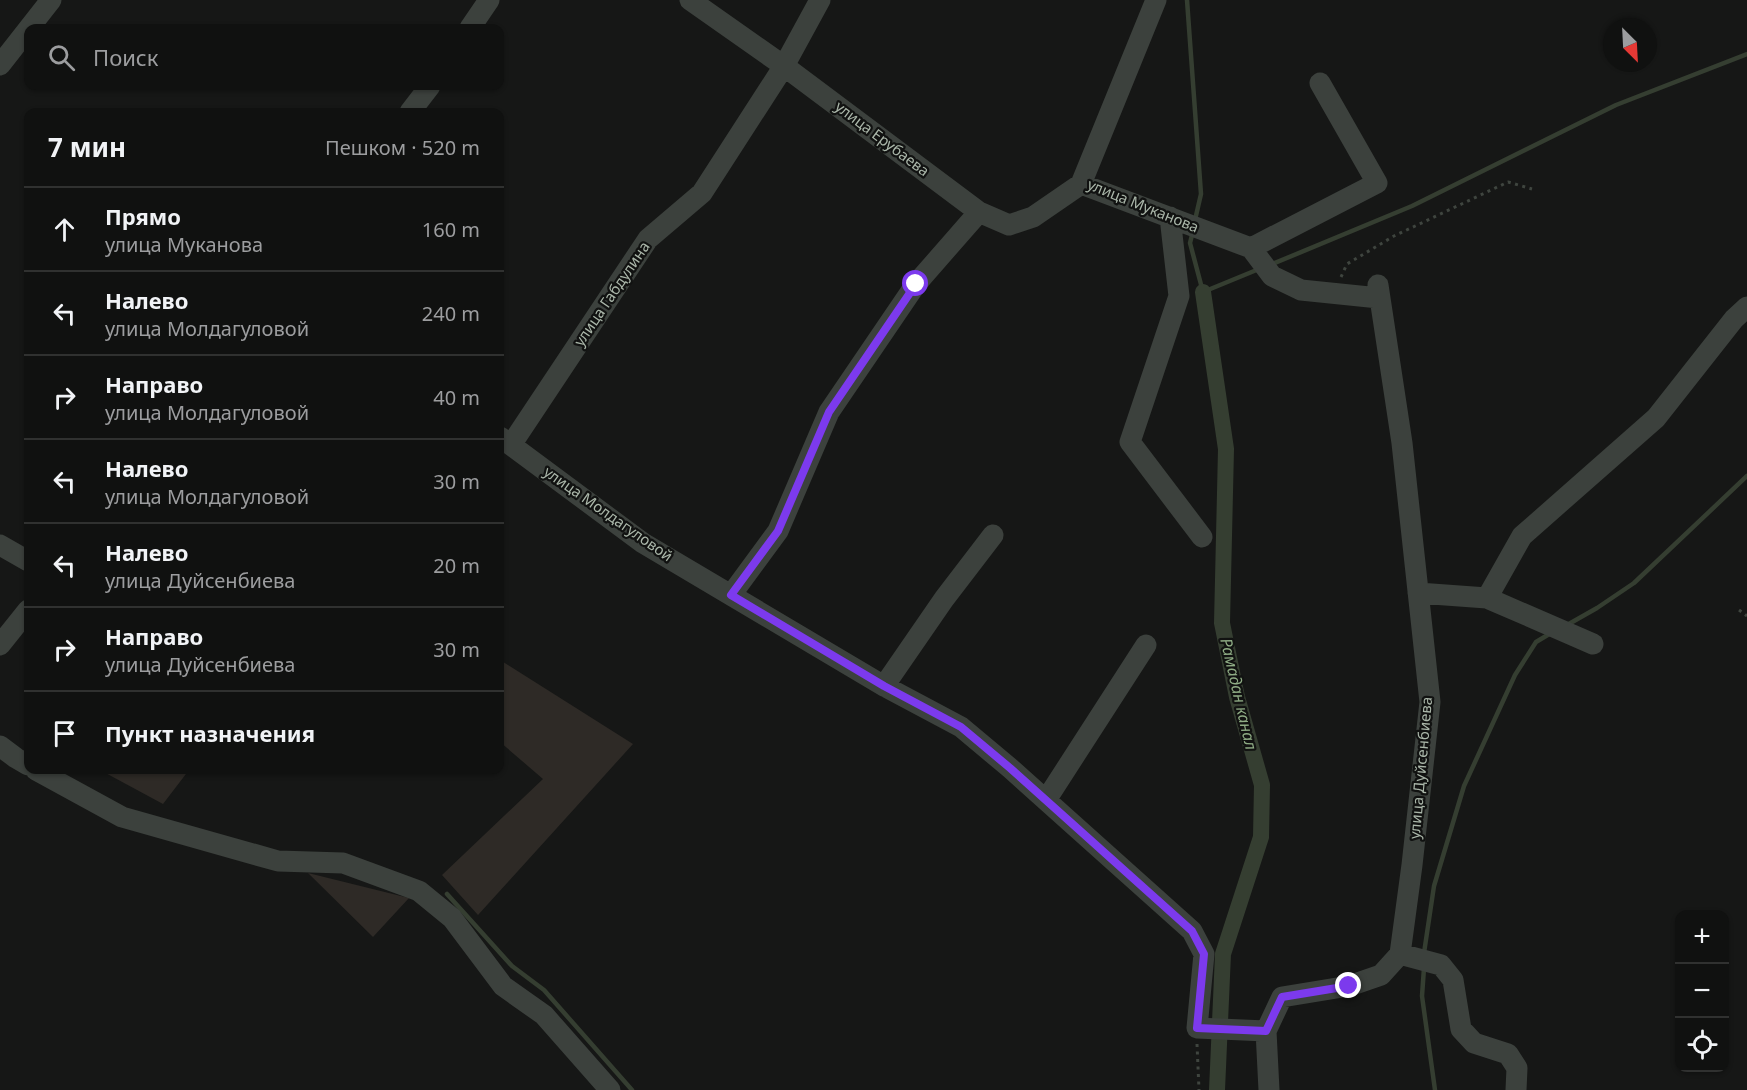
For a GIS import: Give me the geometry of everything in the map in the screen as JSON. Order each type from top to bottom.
[{"type":"street","points":[[32,24],[51,0]]},
{"type":"street","points":[[473,24],[489,0]]},
{"type":"street","name":"улица Ерубаева","points":[[690,0],[784,66],[979,212],[1009,225],[1033,218],[1081,184]]},
{"type":"street","name":"улица Габдулина","points":[[505,441],[648,239],[702,193],[784,66],[819,0]]},
{"type":"street","name":"улица Муканова","points":[[1156,0],[1081,184],[1251,248]]},
{"type":"street","points":[[0,65],[24,34]]},
{"type":"street","points":[[1320,83],[1377,183],[1251,248],[1272,276],[1301,290],[1335,293]]},
{"type":"street","points":[[413,108],[427,90]]},
{"type":"street","points":[[731,595],[778,531],[829,412],[916,284],[979,212]]},
{"type":"street","points":[[1170,218],[1179,296],[1130,442],[1202,537]]},
{"type":"street","name":"улица Дуйсенбиева","points":[[1335,293],[1378,292],[1402,443],[1430,702],[1400,954]]},
{"type":"street","points":[[1487,598],[1522,536],[1656,418],[1734,319],[1747,307]]},
{"type":"street","name":"улица Молдагуловой","points":[[505,441],[643,543],[884,686],[961,727],[1010,768],[1192,931],[1204,954],[1197,1028]]},
{"type":"street","points":[[884,686],[944,599],[993,535]]},
{"type":"street","points":[[0,545],[24,559]]},
{"type":"street","points":[[1418,593],[1487,598],[1593,644]]},
{"type":"street","points":[[0,645],[24,615]]},
{"type":"street","points":[[1046,800],[1146,645]]},
{"type":"street","points":[[0,746],[24,763]]},
{"type":"street","points":[[43,774],[122,817],[278,861],[343,863],[419,891],[452,918],[503,986],[544,1015],[610,1090]]},
{"type":"street","points":[[1269,1090],[1266,1031],[1282,997],[1349,986],[1381,975],[1400,954],[1441,965],[1454,980],[1461,1029],[1474,1044],[1508,1054],[1517,1068],[1516,1090]]},
{"type":"street","points":[[1197,1028],[1266,1031]]},
{"type":"path","points":[[1335,293],[1347,264],[1394,236],[1508,182],[1532,189]]},
{"type":"path","points":[[1738,610],[1747,616]]},
{"type":"path","points":[[1197,1028],[1199,1090]]},
{"type":"shaded area","points":[[504,663],[633,744],[478,915],[442,875],[543,779],[504,745]]},
{"type":"shaded area","points":[[107,774],[186,774],[163,804]]},
{"type":"shaded area","points":[[308,873],[409,898],[373,937]]},
{"type":"waterway","points":[[1187,0],[1201,194],[1195,220]]},
{"type":"waterway","points":[[1270,265],[1412,206],[1616,105],[1747,54]]},
{"type":"waterway","name":"Рамадан канал","points":[[1193,231],[1190,243],[1203,292],[1259,269]]},
{"type":"waterway","name":"Рамадан канал","points":[[1203,292],[1226,449],[1222,623],[1237,697],[1262,785],[1261,837],[1223,954],[1217,1090]]},
{"type":"waterway","points":[[1567,625],[1634,583],[1747,476]]},
{"type":"waterway","points":[[1424,953],[1434,886],[1464,786],[1515,675],[1536,642],[1551,633]]},
{"type":"waterway","points":[[447,894],[512,966],[544,990],[632,1090]]},
{"type":"waterway","points":[[1424,968],[1422,996],[1435,1090]]},
{"type":"route","points":[[916,284],[829,412],[778,531],[731,595],[884,686],[961,727],[1192,931],[1204,954],[1197,1028],[1266,1031],[1282,997],[1349,986]]}]
